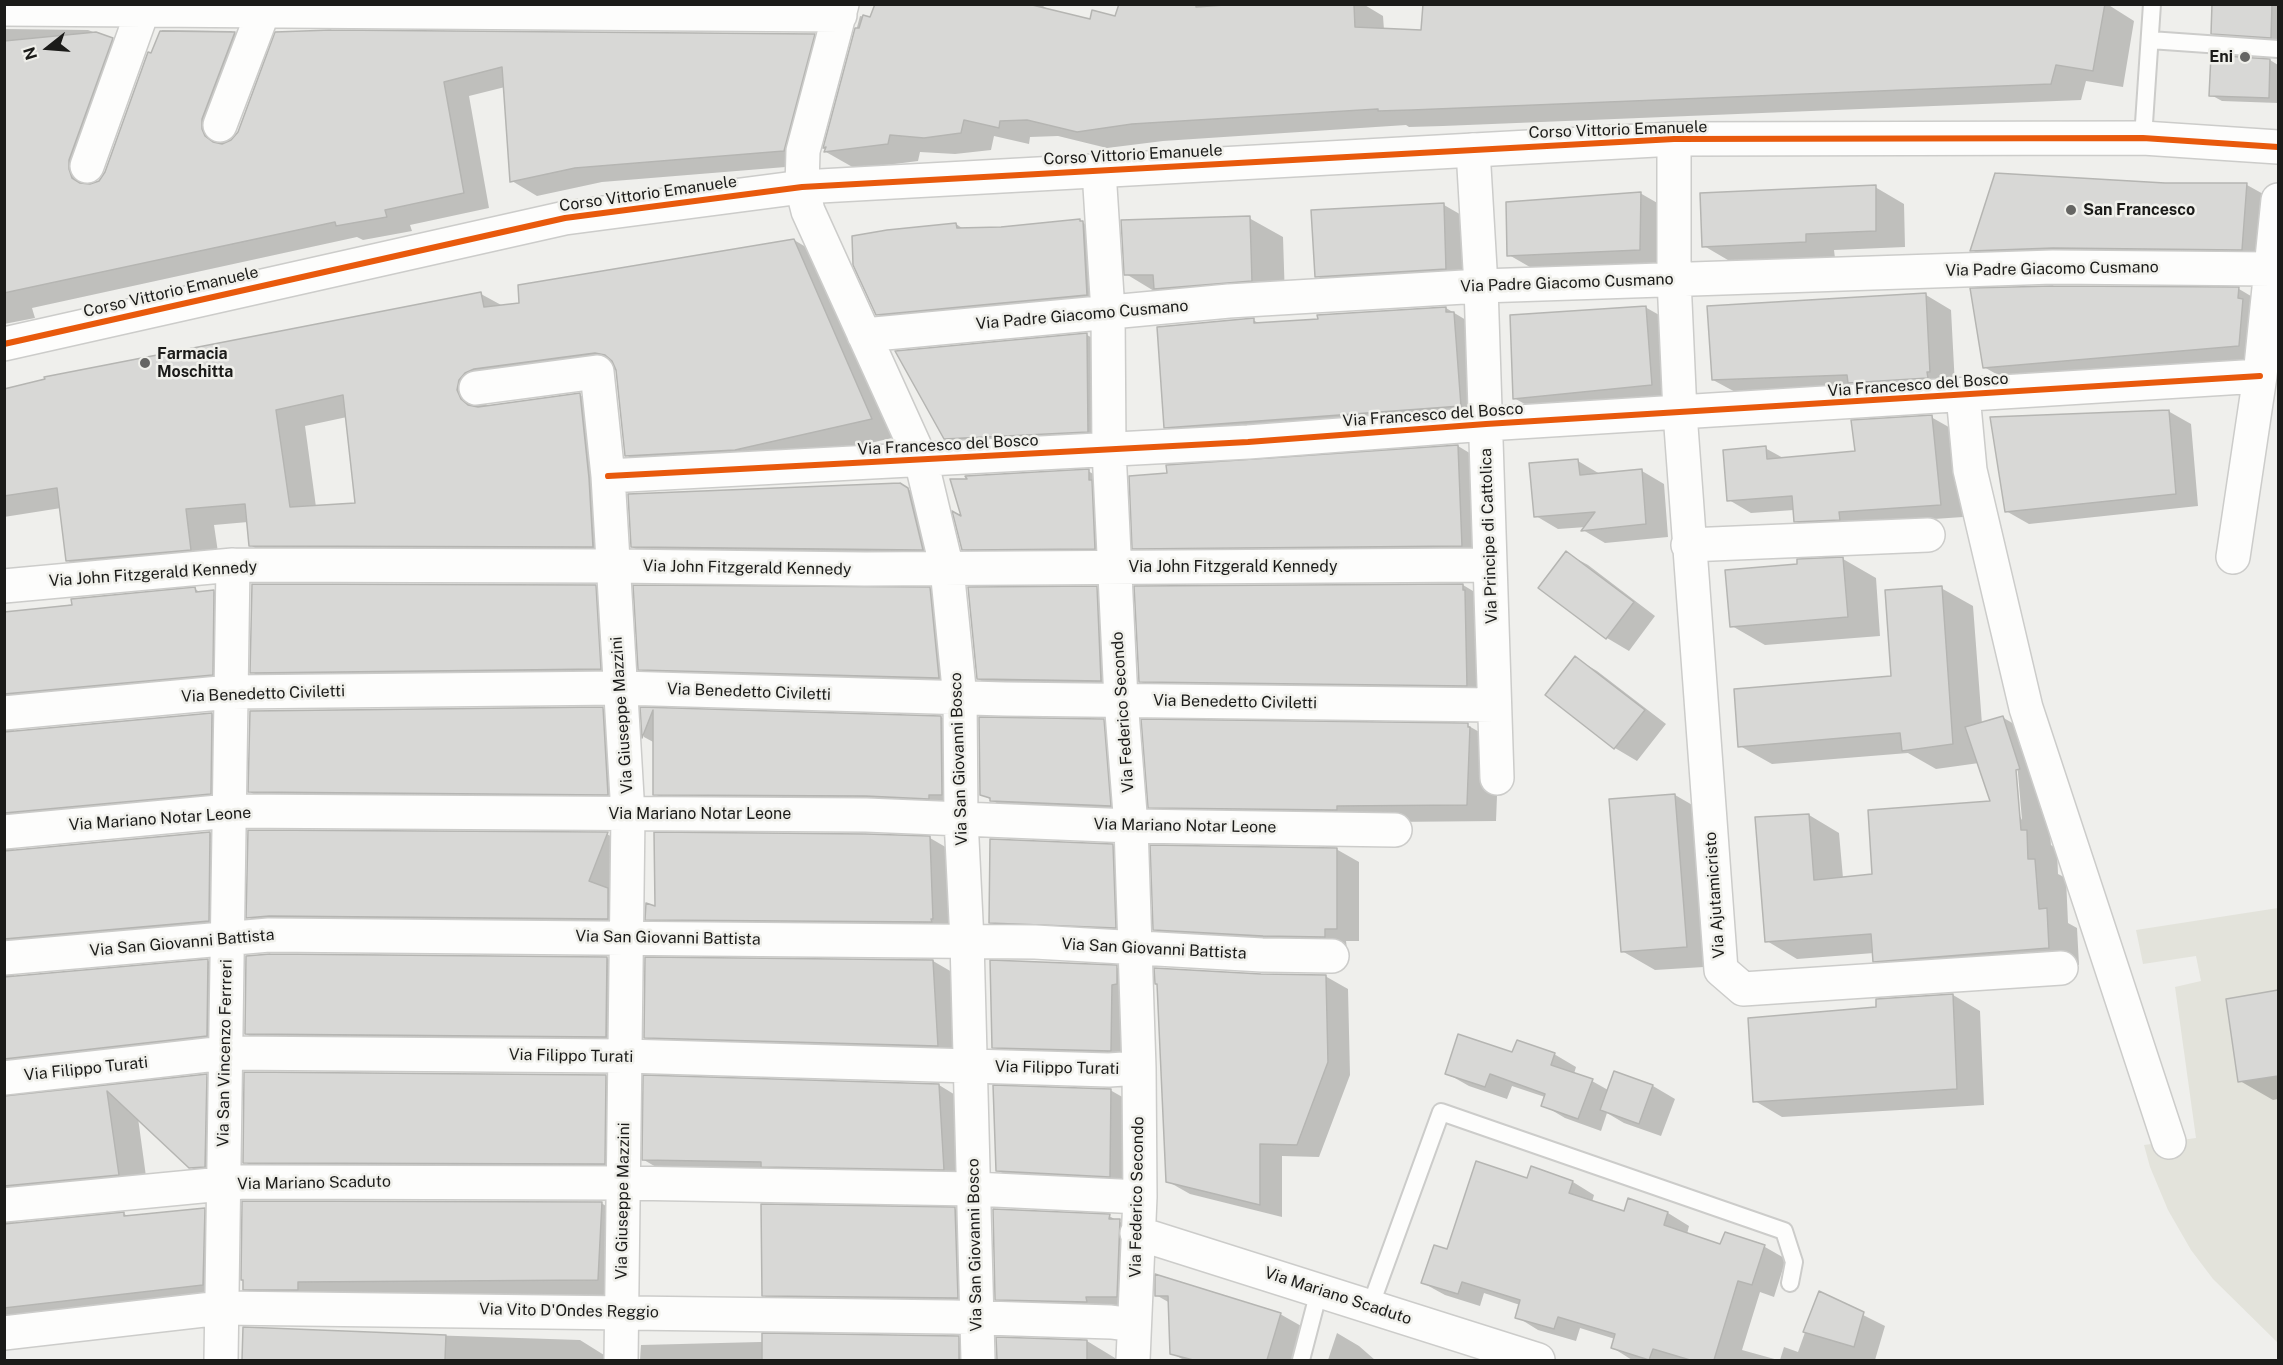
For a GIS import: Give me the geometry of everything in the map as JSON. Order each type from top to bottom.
[{"type":"street","points":[[87,166],[144,7]]},
{"type":"street","points":[[4,9],[144,7],[841,10]]},
{"type":"street","points":[[220,125],[265,8]]},
{"type":"street","name":"Via San Giovanni Bosco","points":[[841,10],[803,151],[802,187],[808,211],[921,460],[947,569],[960,698],[961,819],[967,941],[978,1360]]},
{"type":"street","name":"Corso Vittorio Emanuele","points":[[4,344],[565,218],[802,187],[1674,139],[2143,138],[2278,147]]},
{"type":"street","name":"Via Ajutamicristo","points":[[1674,139],[1674,279],[1680,413],[1721,970],[1743,989],[2061,968]]},
{"type":"street","name":"Via Principe di Cattolica","points":[[1473,150],[1481,286],[1497,778]]},
{"type":"street","name":"Via Federico Secondo","points":[[1099,171],[1108,312],[1109,450],[1114,568],[1131,826],[1139,1068],[1140,1197],[1133,1360]]},
{"type":"street","points":[[2233,556],[2273,304],[2271,269],[2278,200]]},
{"type":"street","name":"Via Padre Giacomo Cusmano","points":[[864,335],[1229,301],[1481,286],[2053,267],[2271,269]]},
{"type":"street","name":"Via Giuseppe Mazzini","points":[[476,388],[597,372],[608,476],[628,814],[621,1360]]},
{"type":"street","name":"Via Francesco del Bosco","points":[[608,476],[1248,442],[1486,424],[2260,376]]},
{"type":"street","points":[[1963,395],[1970,470],[2026,708],[2169,1142]]},
{"type":"street","points":[[1688,545],[1928,535]]},
{"type":"street","name":"Via John Fitzgerald Kennedy","points":[[4,586],[233,565],[947,569],[1481,565],[1490,562]]},
{"type":"street","name":"Via San Vincenzo Ferrreri","points":[[221,1360],[233,565]]},
{"type":"street","name":"Via Benedetto Civiletti","points":[[4,713],[231,692],[620,688],[960,698],[1494,705]]},
{"type":"street","name":"Via Mariano Notar Leone","points":[[4,832],[229,811],[866,815],[1131,826],[1395,830]]},
{"type":"street","name":"Via San Giovanni Battista","points":[[4,958],[269,935],[1035,942],[1262,955],[1332,956]]},
{"type":"street","name":"Via Filippo Turati","points":[[4,1078],[225,1053],[625,1056],[1109,1070],[1139,1068]]},
{"type":"street","name":"Via Mariano Scaduto","points":[[4,1204],[243,1182],[624,1183],[974,1189],[1140,1197]]},
{"type":"street","name":"Via Mariano Scaduto","points":[[1137,1233],[1539,1360]]},
{"type":"street","name":"Via Vito D'Ondes Reggio","points":[[4,1333],[221,1308],[977,1317],[1112,1322],[1134,1325]]},
{"type":"lane","points":[[2143,138],[2152,4]]},
{"type":"lane","points":[[2150,40],[2278,49]]},
{"type":"lane","points":[[1370,1307],[1441,1112],[1784,1231],[1794,1262],[1790,1283]]},
{"type":"lane","points":[[1301,1360],[1319,1291]]},
{"type":"shaded area","points":[[2278,908],[2278,1343],[2213,1279],[2191,1250],[2168,1210],[2150,1167],[2144,1145],[2196,1138],[2175,987],[2201,981],[2196,956],[2143,964],[2136,930]]},
{"type":"building","points":[[875,4],[1028,4],[1090,19],[1092,10],[1115,16],[1119,4],[1196,4],[1196,7],[1239,4],[1354,4],[1355,27],[1421,30],[1423,4],[2105,4],[2093,71],[2056,65],[2051,84],[1412,110],[1378,111],[1378,109],[1132,124],[1077,132],[1027,120],[1000,121],[999,128],[964,120],[961,133],[924,138],[890,135],[888,144],[824,152],[826,147],[823,148],[855,28],[859,28],[863,15],[870,17]]},
{"type":"building","points":[[2212,4],[2272,4],[2271,38],[2211,34]]},
{"type":"building","points":[[331,30],[815,34],[784,151],[575,168],[510,182],[502,67],[444,82],[464,193],[385,210],[387,217],[336,226],[335,222],[4,293],[4,41],[96,32],[113,38],[69,160],[72,178],[80,183],[90,184],[99,181],[105,172],[148,52],[151,53],[160,31],[235,32],[202,119],[205,136],[213,142],[222,144],[231,140],[238,132],[275,32]]},
{"type":"building","points":[[2211,55],[2270,59],[2269,98],[2209,96]]},
{"type":"building","points":[[1995,173],[2165,183],[2247,183],[2242,250],[2053,248],[1970,251]]},
{"type":"building","points":[[1876,185],[1876,231],[1806,234],[1806,242],[1702,247],[1700,193]]},
{"type":"building","points":[[1641,192],[1640,250],[1507,256],[1506,202]]},
{"type":"building","points":[[1444,203],[1446,269],[1315,277],[1311,210]]},
{"type":"building","points":[[1250,216],[1252,281],[1154,289],[1153,275],[1124,275],[1121,220]]},
{"type":"building","points":[[1080,219],[1083,221],[1087,295],[876,315],[853,265],[852,236],[956,223],[957,228],[1001,227]]},
{"type":"building","points":[[794,239],[872,419],[735,450],[625,456],[616,370],[612,361],[605,355],[595,353],[474,369],[465,373],[459,380],[457,390],[461,399],[468,405],[478,407],[580,393],[589,478],[593,547],[249,546],[245,504],[186,509],[191,550],[66,561],[57,488],[4,496],[4,389],[45,379],[44,377],[481,292],[484,307],[519,303],[518,285]],"holes":[[[343,395],[355,503],[290,507],[276,410]]]},
{"type":"building","points":[[2239,287],[2238,298],[2243,299],[2239,346],[1983,368],[1970,288]]},
{"type":"building","points":[[1926,293],[1930,372],[1927,372],[1928,378],[1848,383],[1847,375],[1712,380],[1707,306]]},
{"type":"building","points":[[1646,306],[1652,385],[1513,399],[1510,315]]},
{"type":"building","points":[[1446,307],[1446,312],[1454,312],[1461,406],[1164,428],[1157,327],[1254,318],[1254,323],[1318,319],[1317,315]]},
{"type":"building","points":[[1087,333],[1088,432],[944,439],[895,351]]},
{"type":"building","points":[[2169,410],[2176,494],[2005,512],[1990,417]]},
{"type":"building","points":[[1932,415],[1941,505],[1839,512],[1840,520],[1794,522],[1792,496],[1727,501],[1723,450],[1766,446],[1767,459],[1855,451],[1851,420]]},
{"type":"building","points":[[1458,445],[1462,546],[1132,549],[1129,476],[1167,473],[1166,465]]},
{"type":"building","points":[[1578,459],[1580,475],[1642,469],[1646,524],[1581,531],[1595,512],[1534,517],[1529,463]]},
{"type":"building","points":[[1089,469],[1089,480],[1092,480],[1095,549],[962,550],[952,511],[961,516],[950,479],[967,479],[965,476]]},
{"type":"building","points":[[900,483],[908,488],[923,550],[631,547],[628,494]]},
{"type":"building","points":[[1566,551],[1634,602],[1606,639],[1538,588]]},
{"type":"building","points":[[1843,557],[1848,617],[1730,627],[1725,570],[1797,564],[1797,559]]},
{"type":"building","points":[[252,584],[596,585],[601,669],[250,673]]},
{"type":"building","points":[[1463,584],[1467,686],[1139,682],[1134,586]]},
{"type":"building","points":[[633,585],[930,587],[939,678],[638,670]]},
{"type":"building","points":[[1097,586],[1101,681],[977,679],[968,587]]},
{"type":"building","points":[[1942,586],[1953,744],[1902,751],[1900,733],[1738,747],[1734,689],[1891,676],[1885,590]]},
{"type":"building","points":[[195,587],[196,592],[214,590],[213,675],[4,694],[4,612],[72,605],[71,599]]},
{"type":"building","points":[[1575,656],[1645,710],[1614,749],[1545,695]]},
{"type":"building","points":[[603,707],[608,795],[248,792],[250,711]]},
{"type":"building","points":[[640,707],[941,716],[942,795],[929,795],[929,799],[866,796],[653,795],[653,710],[642,738]]},
{"type":"building","points":[[212,713],[211,794],[4,813],[4,732]]},
{"type":"building","points":[[2003,716],[2020,769],[2016,770],[2021,830],[2027,830],[2028,859],[2035,859],[2039,909],[2047,908],[2049,948],[1873,962],[1871,934],[1765,942],[1755,817],[1809,814],[1814,880],[1872,874],[1868,810],[1990,801],[1965,727]]},
{"type":"building","points":[[979,717],[1104,719],[1111,806],[990,801],[990,798],[980,795]]},
{"type":"building","points":[[1141,719],[1468,723],[1470,727],[1467,805],[1337,806],[1337,810],[1148,808]]},
{"type":"building","points":[[1675,794],[1687,947],[1621,952],[1609,799]]},
{"type":"building","points":[[248,830],[608,832],[589,881],[608,888],[608,919],[269,916],[246,918]]},
{"type":"building","points":[[210,832],[209,921],[4,939],[4,851]]},
{"type":"building","points":[[654,832],[930,836],[933,919],[931,919],[932,922],[645,920],[646,903],[655,906]]},
{"type":"building","points":[[990,839],[1113,844],[1116,928],[989,923]]},
{"type":"building","points":[[1150,845],[1337,848],[1337,929],[1325,929],[1325,937],[1153,930]]},
{"type":"building","points":[[270,954],[607,957],[606,1037],[245,1034],[246,956]]},
{"type":"building","points":[[645,957],[933,960],[938,1046],[644,1038]]},
{"type":"building","points":[[208,959],[207,1036],[4,1059],[4,977]]},
{"type":"building","points":[[990,960],[1117,965],[1117,984],[1112,985],[1111,1051],[992,1048]]},
{"type":"building","points":[[1154,968],[1326,975],[1328,1062],[1297,1145],[1260,1144],[1260,1205],[1166,1182],[1157,984],[1155,984]]},
{"type":"building","points":[[2278,990],[2278,1076],[2238,1082],[2226,999]]},
{"type":"building","points":[[1953,994],[1957,1089],[1753,1102],[1748,1018],[1876,1007],[1876,999]]},
{"type":"building","points":[[1458,1034],[1512,1052],[1517,1040],[1555,1053],[1551,1065],[1593,1079],[1578,1119],[1541,1106],[1545,1094],[1490,1074],[1485,1087],[1445,1074]]},
{"type":"building","points":[[1614,1071],[1653,1085],[1639,1124],[1600,1110]]},
{"type":"building","points":[[244,1072],[606,1075],[605,1164],[243,1163]]},
{"type":"building","points":[[207,1074],[205,1167],[189,1168],[107,1091],[119,1175],[4,1186],[4,1096]]},
{"type":"building","points":[[643,1075],[939,1084],[944,1170],[761,1167],[761,1162],[642,1160]]},
{"type":"building","points":[[993,1085],[1111,1089],[1110,1177],[996,1171]]},
{"type":"building","points":[[1476,1161],[1527,1178],[1531,1166],[1573,1181],[1569,1193],[1624,1211],[1628,1198],[1668,1212],[1664,1225],[1720,1244],[1725,1232],[1765,1245],[1752,1285],[1738,1281],[1714,1360],[1690,1360],[1653,1349],[1649,1360],[1611,1348],[1615,1334],[1558,1317],[1554,1329],[1515,1318],[1520,1300],[1462,1282],[1458,1294],[1421,1283],[1434,1245],[1447,1249]]},
{"type":"building","points":[[242,1201],[602,1202],[598,1280],[298,1282],[298,1290],[243,1290],[243,1280],[241,1280]]},
{"type":"building","points":[[761,1204],[955,1207],[958,1298],[762,1296]]},
{"type":"building","points":[[205,1208],[203,1285],[4,1308],[4,1224],[124,1212],[124,1216]]},
{"type":"building","points":[[993,1209],[1110,1214],[1109,1219],[1120,1219],[1117,1297],[1086,1297],[1087,1302],[995,1300]]},
{"type":"building","points":[[1155,1274],[1281,1313],[1267,1360],[1193,1360],[1170,1354],[1168,1296],[1155,1296]]},
{"type":"building","points":[[1819,1291],[1864,1312],[1854,1347],[1803,1332]]},
{"type":"building","points":[[243,1327],[446,1335],[445,1360],[242,1360]]},
{"type":"building","points":[[762,1333],[959,1336],[959,1360],[762,1360]]},
{"type":"building","points":[[996,1337],[1087,1340],[1087,1360],[997,1360]]},
{"type":"cycle path","points":[[4,344],[565,218],[802,187],[1674,139],[2143,138],[2278,147]]},
{"type":"cycle path","points":[[608,476],[1248,442],[1486,424],[2260,376]]},
{"type":"place","name":"Eni","points":[[2245,57]]},
{"type":"place","name":"San Francesco","points":[[2071,210]]},
{"type":"place","name":"Farmacia Moschitta","points":[[145,363]]}]
